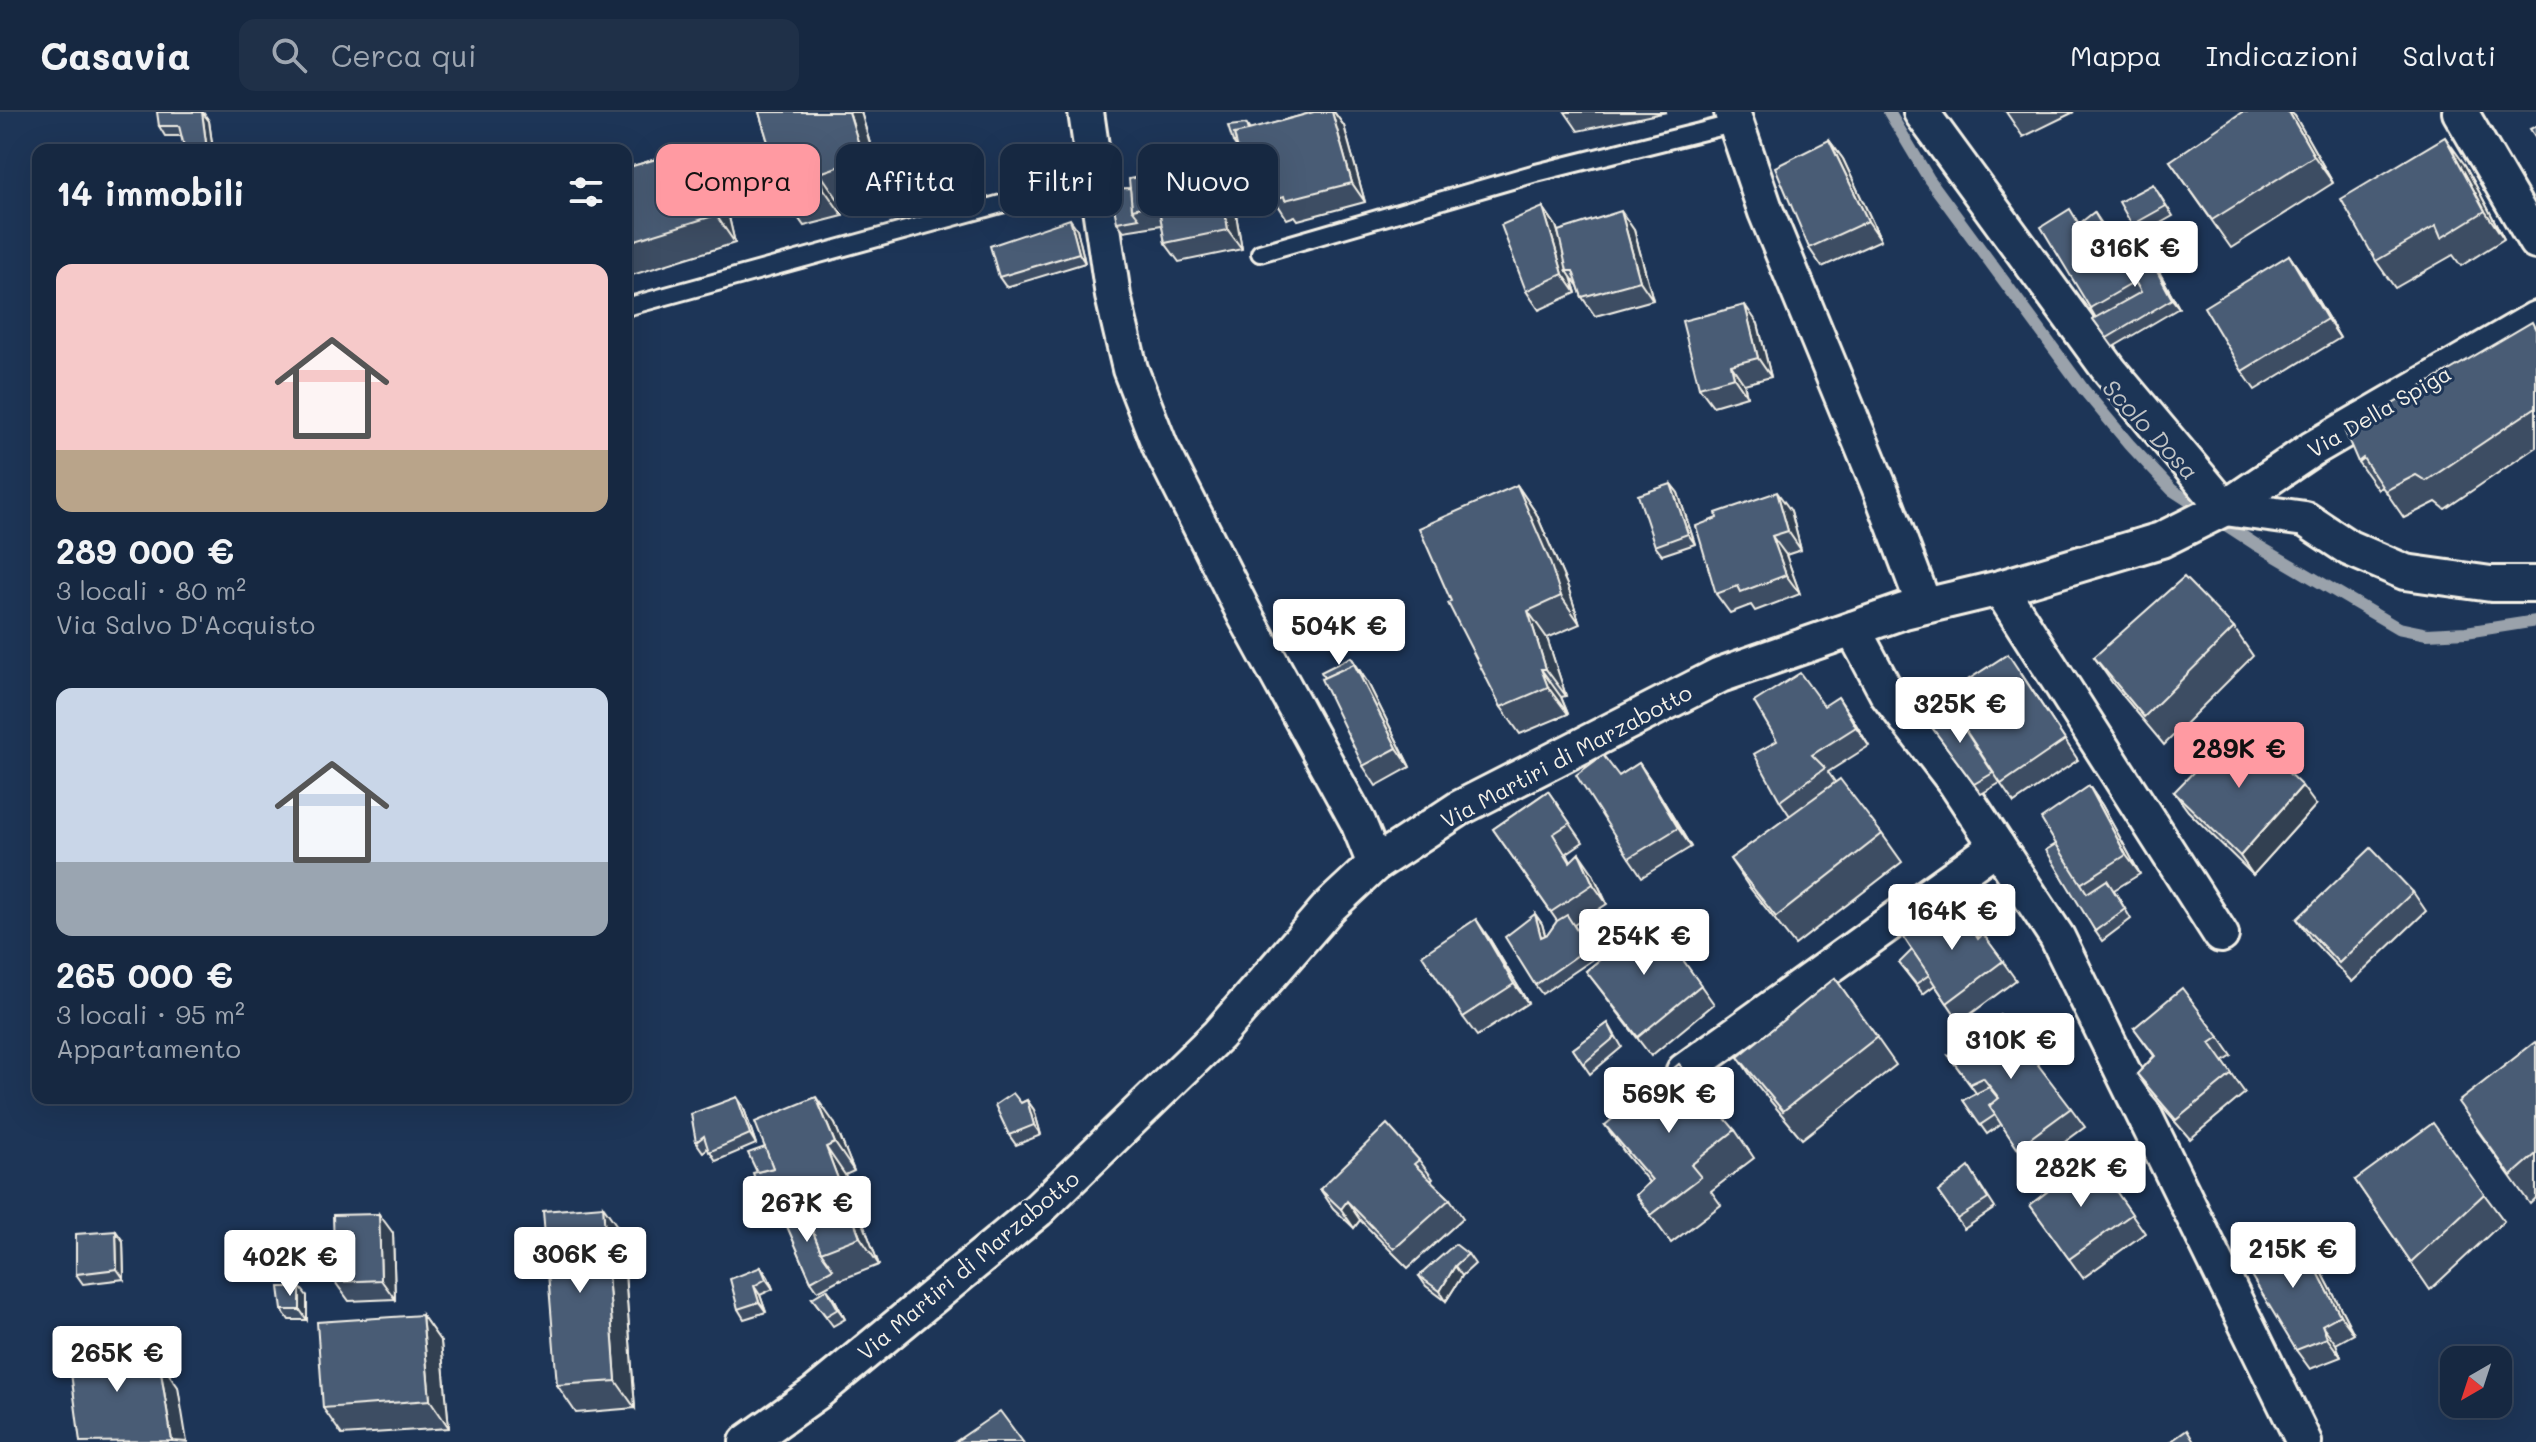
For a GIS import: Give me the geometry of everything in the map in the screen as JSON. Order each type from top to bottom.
[{"type":"street","points":[[1086,112],[1091,144]]},
{"type":"street","points":[[1921,112],[2110,371],[2225,508],[2305,519],[2349,548],[2405,572],[2491,584],[2536,584]]},
{"type":"street","points":[[2460,112],[2536,242]]},
{"type":"street","points":[[1734,118],[1766,212],[1875,476],[1924,605]]},
{"type":"street","points":[[1101,216],[1113,296],[1130,369],[1160,446],[1246,617],[1358,822],[1375,864]]},
{"type":"street","name":"Via Della Spiga","points":[[2225,508],[2312,449],[2536,319]]},
{"type":"street","points":[[2305,519],[2299,489],[2302,468],[2312,449]]},
{"type":"street","name":"Via Martiri di Marzabotto","points":[[747,1442],[816,1393],[1038,1210],[1218,1035],[1329,907],[1375,864],[1460,808],[1720,675],[1924,605],[2000,588],[2161,540],[2225,508]]},
{"type":"street","points":[[2000,588],[2221,935]]},
{"type":"street","points":[[1853,629],[1888,695],[1955,782],[2057,937],[2304,1442]]},
{"type":"street","points":[[1684,1071],[1997,846]]},
{"type":"lane","points":[[1260,253],[1734,118]]},
{"type":"lane","points":[[632,305],[1000,204]]},
{"type":"building","points":[[157,112],[202,112],[206,144],[184,144],[179,126],[159,126]]},
{"type":"building","points":[[759,112],[849,112],[859,144],[836,144],[836,167],[820,173],[820,144],[769,144]]},
{"type":"building","points":[[1314,112],[1332,112],[1352,183],[1285,200],[1284,196],[1278,198],[1278,144],[1236,144],[1234,134]]},
{"type":"building","points":[[2242,112],[2289,112],[2314,156],[2212,220],[2170,161]]},
{"type":"building","points":[[1246,124],[1248,131],[1234,134],[1236,142],[1233,142],[1228,126]]},
{"type":"building","points":[[2445,137],[2485,211],[2441,238],[2436,226],[2376,261],[2341,199]]},
{"type":"building","points":[[1829,140],[1868,221],[1809,248],[1775,167]]},
{"type":"building","points":[[656,159],[656,216],[713,216],[632,241],[632,166]]},
{"type":"building","points":[[1138,177],[1138,208],[1132,209],[1129,179]]},
{"type":"building","points":[[2153,184],[2166,206],[2132,225],[2119,202]]},
{"type":"building","points":[[1122,188],[1130,188],[1132,209],[1139,218],[1117,222],[1116,216],[1122,216]]},
{"type":"building","points":[[1543,207],[1563,274],[1526,291],[1501,225]]},
{"type":"building","points":[[2070,209],[2079,224],[2094,212],[2135,282],[2090,308],[2041,227]]},
{"type":"building","points":[[1621,211],[1640,281],[1582,297],[1573,271],[1567,271],[1558,231]]},
{"type":"building","points":[[1160,216],[1226,216],[1228,230],[1165,243]]},
{"type":"building","points":[[1070,219],[1079,253],[999,277],[990,246]]},
{"type":"building","points":[[2135,231],[2172,299],[2107,338],[2093,319],[2141,292],[2115,245]]},
{"type":"building","points":[[2289,255],[2327,319],[2242,371],[2204,307]]},
{"type":"building","points":[[1745,305],[1758,358],[1731,365],[1734,377],[1699,387],[1682,321]]},
{"type":"building","points":[[2532,322],[2536,330],[2536,407],[2426,481],[2416,475],[2385,491],[2363,458],[2358,462],[2345,432]]},
{"type":"building","points":[[1671,484],[1688,534],[1655,546],[1638,495]]},
{"type":"building","points":[[1517,485],[1549,559],[1561,596],[1528,611],[1546,669],[1541,669],[1548,687],[1501,707],[1448,603],[1451,601],[1419,528]]},
{"type":"building","points":[[1777,492],[1788,531],[1772,536],[1786,575],[1741,592],[1738,586],[1716,594],[1696,526],[1717,518],[1716,513]]},
{"type":"building","points":[[2184,577],[2234,628],[2144,717],[2094,657]]},
{"type":"building","points":[[2008,654],[2065,740],[2001,784],[1943,696]]},
{"type":"building","points":[[1351,657],[1361,673],[1354,664],[1324,678],[1321,672]]},
{"type":"building","points":[[1354,664],[1397,748],[1363,766],[1321,679]]},
{"type":"building","points":[[1800,673],[1824,706],[1838,697],[1856,727],[1812,755],[1825,768],[1780,801],[1754,754],[1777,741],[1754,702]]},
{"type":"building","points":[[1949,706],[1993,773],[1974,784],[1928,722]]},
{"type":"building","points":[[2239,725],[2302,786],[2240,856],[2174,792]]},
{"type":"building","points":[[1603,755],[1619,776],[1639,763],[1678,828],[1629,858],[1576,775]]},
{"type":"building","points":[[1840,779],[1882,834],[1776,917],[1730,859]]},
{"type":"building","points":[[2089,786],[2126,855],[2080,884],[2041,819]]},
{"type":"building","points":[[1548,791],[1570,823],[1553,834],[1570,862],[1579,853],[1593,884],[1551,912],[1493,829]]},
{"type":"building","points":[[2056,844],[2087,893],[2107,880],[2125,909],[2095,931],[2046,850]]},
{"type":"building","points":[[2371,848],[2413,892],[2339,963],[2297,919]]},
{"type":"building","points":[[1953,900],[1978,939],[1983,934],[2003,961],[1947,1003],[1904,938]]},
{"type":"building","points":[[1535,914],[1541,937],[1567,915],[1588,948],[1535,985],[1505,937]]},
{"type":"building","points":[[1652,917],[1701,985],[1638,1037],[1586,971]]},
{"type":"building","points":[[1476,919],[1514,984],[1463,1017],[1422,955]]},
{"type":"building","points":[[1912,950],[1929,975],[1916,984],[1899,963]]},
{"type":"building","points":[[1835,978],[1877,1037],[1783,1111],[1738,1057]]},
{"type":"building","points":[[2182,988],[2219,1037],[2210,1043],[2232,1074],[2176,1120],[2137,1074],[2155,1056],[2134,1028]]},
{"type":"building","points":[[2000,1015],[2071,1108],[2017,1148],[1989,1106],[1999,1098],[1983,1078],[1970,1084],[1949,1056]]},
{"type":"building","points":[[1608,1023],[1615,1037],[1583,1064],[1573,1049]]},
{"type":"building","points":[[2535,1042],[2536,1154],[2511,1176],[2458,1102]]},
{"type":"building","points":[[1679,1064],[1735,1130],[1691,1165],[1701,1177],[1651,1215],[1636,1195],[1652,1180],[1605,1125]]},
{"type":"building","points":[[1989,1087],[1998,1098],[1989,1106],[1995,1115],[1980,1125],[1963,1100]]},
{"type":"building","points":[[1013,1093],[1021,1103],[1027,1100],[1034,1125],[1009,1135],[995,1105]]},
{"type":"building","points":[[737,1097],[750,1134],[709,1152],[704,1136],[696,1142],[691,1114]]},
{"type":"building","points":[[816,1097],[835,1143],[826,1147],[860,1237],[821,1252],[795,1188],[762,1200],[753,1173],[773,1168],[755,1122]]},
{"type":"building","points":[[2433,1123],[2484,1194],[2411,1262],[2355,1180]]},
{"type":"building","points":[[1387,1124],[1419,1160],[1414,1164],[1450,1199],[1394,1249],[1347,1201],[1341,1209],[1320,1189]]},
{"type":"building","points":[[765,1147],[773,1168],[757,1172],[748,1153]]},
{"type":"building","points":[[2092,1157],[2132,1214],[2069,1259],[2030,1205]]},
{"type":"building","points":[[1969,1167],[1988,1199],[1957,1219],[1938,1192]]},
{"type":"building","points":[[603,1206],[616,1381],[557,1385],[543,1211]]},
{"type":"building","points":[[803,1208],[821,1252],[833,1269],[811,1281],[782,1215]]},
{"type":"building","points":[[379,1214],[381,1280],[335,1282],[333,1215]]},
{"type":"building","points":[[2296,1230],[2340,1315],[2322,1325],[2327,1338],[2296,1350],[2243,1262]]},
{"type":"building","points":[[116,1231],[117,1269],[76,1274],[76,1234]]},
{"type":"building","points":[[1455,1244],[1468,1254],[1455,1266],[1440,1291],[1419,1276]]},
{"type":"building","points":[[761,1267],[766,1279],[754,1286],[759,1302],[738,1309],[730,1279]]},
{"type":"building","points":[[279,1287],[300,1287],[300,1310],[282,1310]]},
{"type":"building","points":[[827,1289],[838,1309],[826,1316],[812,1298]]},
{"type":"building","points":[[422,1315],[430,1400],[323,1408],[317,1322]]},
{"type":"building","points":[[133,1333],[134,1342],[131,1338],[103,1345],[98,1338]]},
{"type":"building","points":[[98,1338],[98,1346],[131,1338],[132,1363],[159,1360],[172,1441],[80,1442],[67,1342]]},
{"type":"building","points":[[1000,1411],[1023,1442],[955,1442]]},
{"type":"building","points":[[2187,1430],[2194,1442],[2170,1442]]},
{"type":"waterway","name":"Scolo Dosa","points":[[1889,112],[1929,179],[2084,390],[2172,490],[2255,544],[2398,628],[2427,634],[2466,632],[2536,621]]}]
